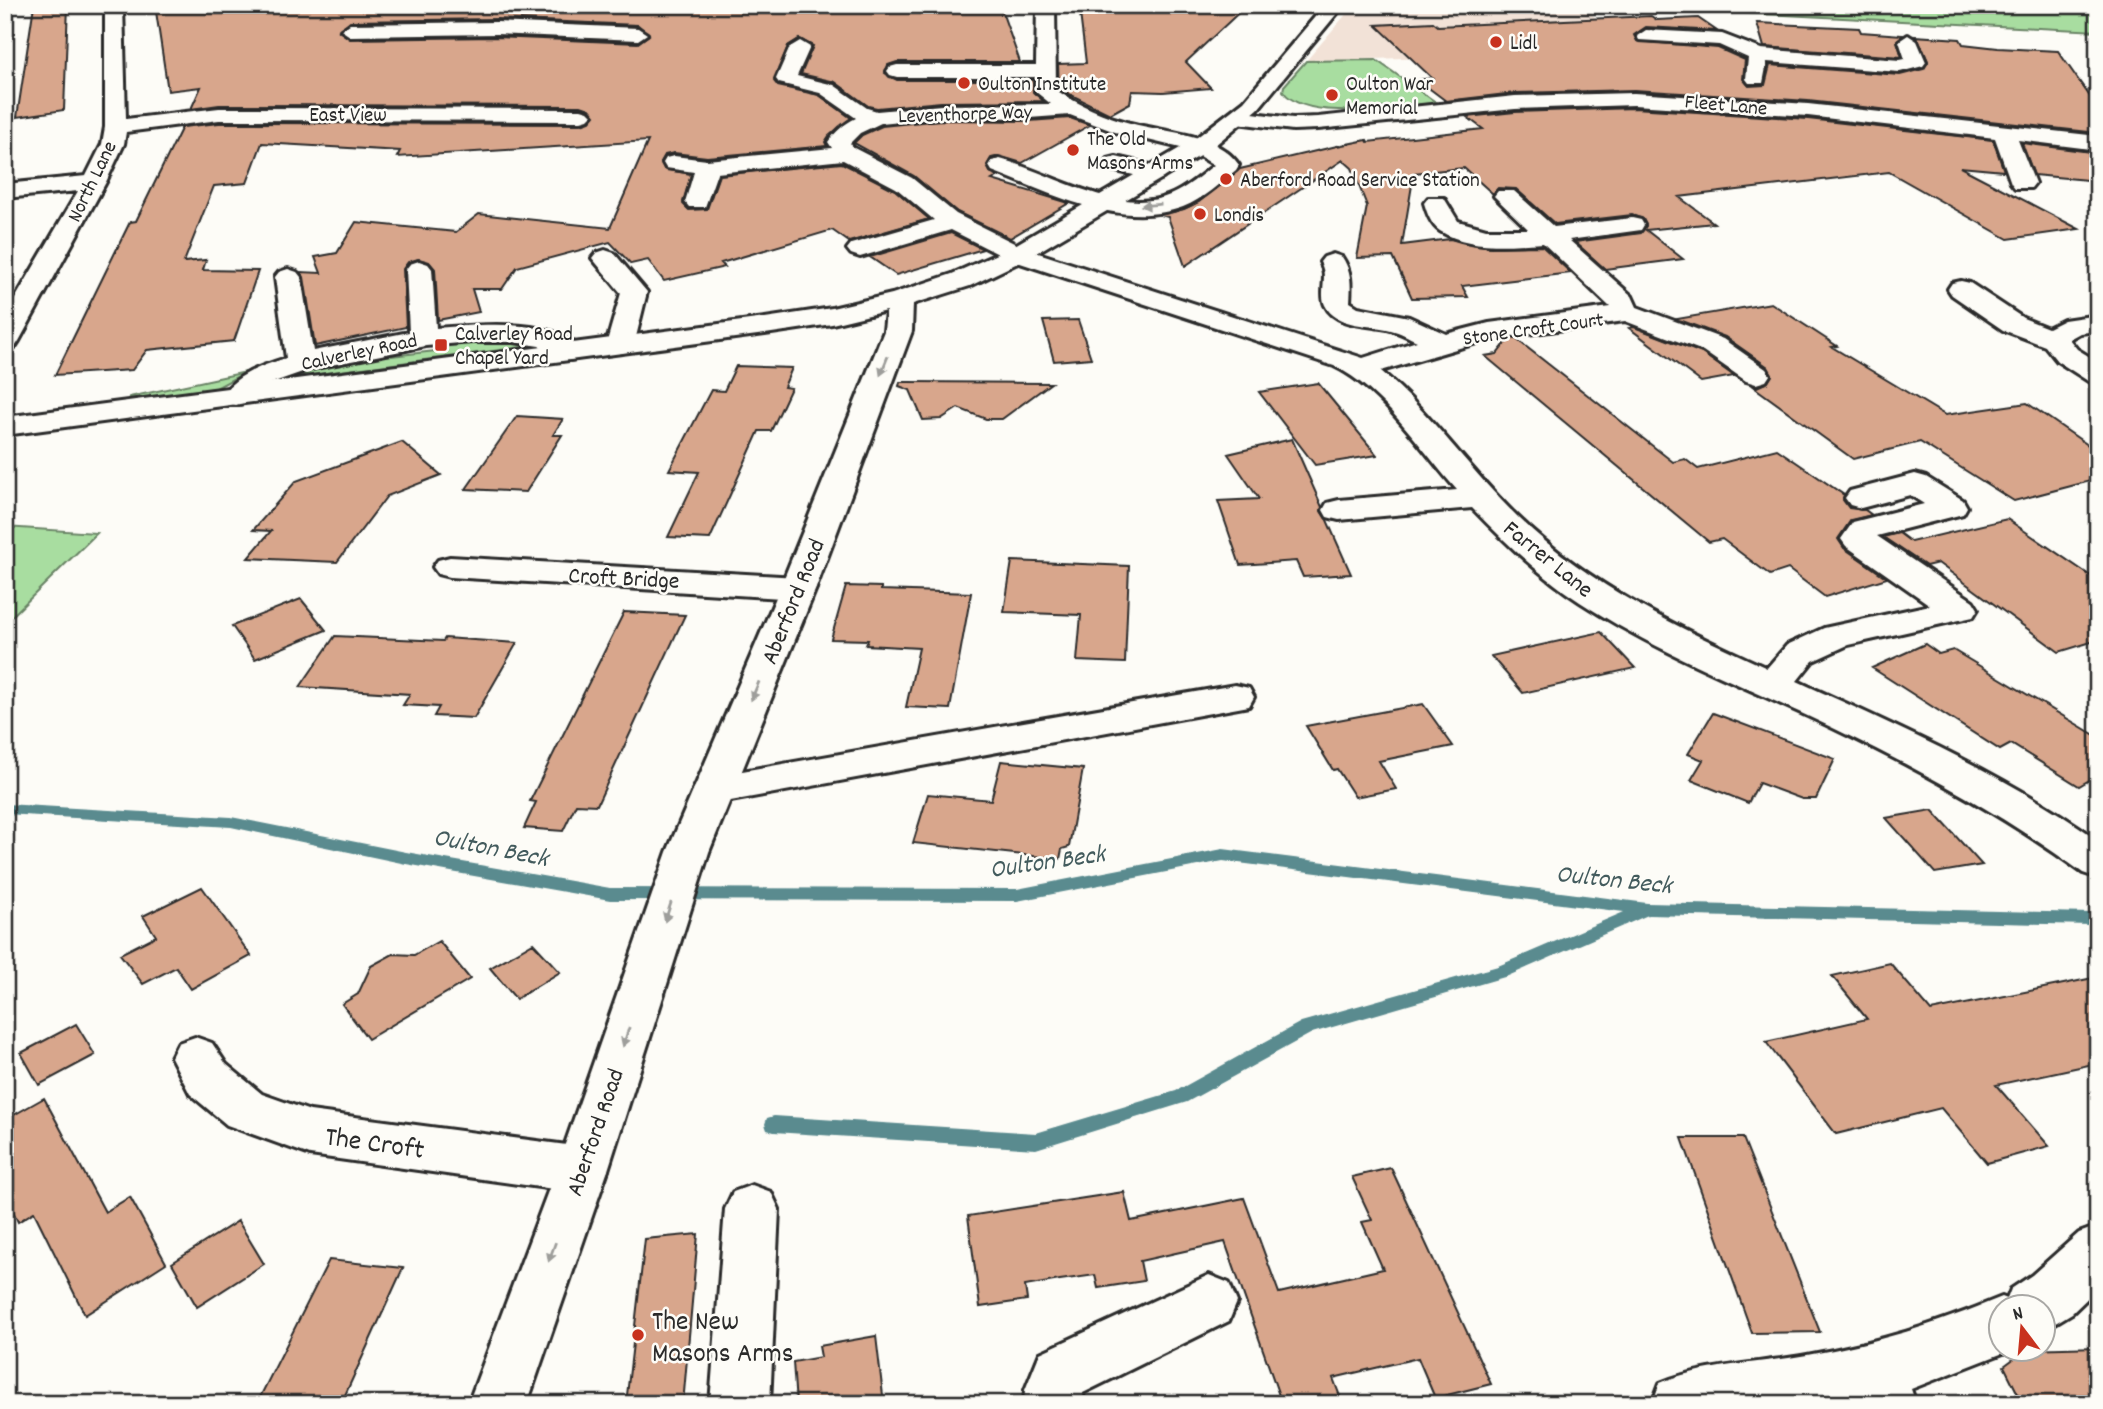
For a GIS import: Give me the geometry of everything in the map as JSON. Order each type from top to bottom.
[{"type":"street","name":"North Lane","points":[[5,341],[113,144],[116,127],[114,5]]},
{"type":"street","points":[[1000,166],[1104,203],[1129,207],[1175,202],[1228,165],[1219,155],[1200,146],[1143,133],[1071,109],[1046,92],[1046,5]]},
{"type":"street","points":[[900,300],[961,280],[1017,254],[1200,146],[1244,111],[1335,5]]},
{"type":"street","points":[[477,28],[490,13]]},
{"type":"street","points":[[350,30],[477,28],[638,34]]},
{"type":"street","points":[[1646,36],[1722,40],[1752,52],[1888,66],[1910,65],[1916,62],[1908,41]]},
{"type":"street","points":[[800,47],[786,79],[827,89],[860,113],[877,117]]},
{"type":"street","points":[[1738,105],[1742,88],[1757,78],[1752,52]]},
{"type":"street","points":[[897,71],[1045,71]]},
{"type":"street","name":"Fleet Lane","points":[[1244,111],[1293,124],[1445,108],[1576,100],[1679,100],[2098,142]]},
{"type":"street","name":"Leventhorpe Way","points":[[846,153],[839,142],[852,128],[877,117],[941,111],[1029,112],[1071,109]]},
{"type":"street","name":"East View","points":[[116,127],[183,117],[254,113],[581,115]]},
{"type":"street","points":[[1143,133],[1114,157],[1155,173]]},
{"type":"street","points":[[2004,133],[2023,183]]},
{"type":"street","points":[[674,163],[707,167],[846,153]]},
{"type":"street","name":"Farrer Lane","points":[[846,153],[904,183],[954,222],[1017,254],[1361,368],[1385,388],[1481,497],[1539,555],[1591,594],[1654,631],[1928,760],[2011,804],[2098,862]]},
{"type":"street","points":[[697,202],[707,167]]},
{"type":"street","points":[[5,191],[94,183]]},
{"type":"street","name":"Stone Croft Court","points":[[1506,196],[1623,302],[1624,311]]},
{"type":"street","points":[[1436,203],[1443,220],[1469,234],[1496,238],[1632,225]]},
{"type":"street","points":[[860,249],[954,222]]},
{"type":"street","points":[[605,258],[634,292],[620,345]]},
{"type":"street","points":[[1333,262],[1338,270],[1337,303],[1341,309],[1350,314],[1399,323],[1444,343]]},
{"type":"street","points":[[419,269],[423,337]]},
{"type":"street","points":[[288,277],[301,363]]},
{"type":"street","points":[[1961,289],[2014,324],[2055,340],[2067,355],[2098,375]]},
{"type":"street","name":"Calverley Road","points":[[5,426],[818,318],[900,300]]},
{"type":"street","name":"Aberford Road","points":[[497,1404],[582,1170],[688,852],[798,588],[898,331],[900,300]]},
{"type":"street","name":"Stone Croft Court","points":[[1361,368],[1489,331],[1614,316],[1624,311],[1713,345],[1756,374]]},
{"type":"street","points":[[2055,340],[2056,334],[2063,329],[2098,323]]},
{"type":"street","name":"Calverley Road","points":[[236,396],[251,382],[270,372],[423,337],[497,333],[545,336],[561,342],[569,352]]},
{"type":"street","points":[[1773,685],[1800,653],[1838,636],[1960,609],[1858,539],[1865,529],[1951,507],[1915,484],[1861,498]]},
{"type":"street","points":[[1339,510],[1481,497]]},
{"type":"street","name":"Croft Bridge","points":[[450,567],[798,588]]},
{"type":"street","points":[[714,790],[1235,697]]},
{"type":"street","name":"The Croft","points":[[194,1057],[208,1079],[244,1110],[310,1133],[582,1170]]},
{"type":"street","points":[[740,1404],[752,1209]]},
{"type":"street","points":[[2052,1294],[2098,1251]]},
{"type":"street","points":[[1054,1404],[1054,1391],[1061,1373],[1209,1302]]},
{"type":"street","points":[[1681,1404],[1881,1387],[1926,1358],[1988,1332]]},
{"type":"shaded area","points":[[1354,5],[1579,5],[1632,45],[1306,61]]},
{"type":"green space","points":[[1588,5],[2098,5],[2098,31]]},
{"type":"green space","points":[[1376,60],[1437,103],[1379,109],[1332,110],[1294,101],[1283,91],[1284,86],[1306,61]]},
{"type":"green space","points":[[512,340],[539,345],[279,379],[279,374],[392,349],[392,356],[435,351],[436,343]]},
{"type":"green space","points":[[246,372],[216,388],[128,400],[129,397]]},
{"type":"green space","points":[[5,527],[97,533],[5,623]]},
{"type":"building","points":[[34,5],[68,5],[64,110],[17,117]]},
{"type":"building","points":[[155,5],[984,5],[984,9],[1001,9],[1020,62],[897,62],[888,65],[885,73],[897,80],[1033,80],[1033,92],[1044,101],[941,102],[877,108],[868,106],[835,82],[801,74],[813,46],[799,39],[788,46],[774,81],[778,86],[819,95],[851,118],[829,136],[825,142],[827,146],[707,157],[674,153],[665,155],[661,162],[664,169],[691,174],[683,204],[689,210],[707,209],[719,175],[842,163],[895,190],[929,219],[849,242],[832,230],[721,263],[725,267],[664,281],[648,260],[631,264],[610,242],[517,267],[502,289],[472,289],[479,312],[438,320],[435,269],[429,262],[418,259],[408,262],[403,269],[406,327],[315,346],[301,272],[321,273],[315,257],[337,253],[356,222],[456,232],[479,214],[610,228],[648,141],[397,157],[400,151],[262,143],[247,183],[214,186],[184,262],[206,260],[203,270],[258,271],[234,341],[147,350],[132,370],[55,375],[130,222],[136,221],[182,127],[219,123],[581,124],[590,121],[595,115],[590,109],[581,106],[219,105],[191,109],[201,87],[168,91]],"holes":[[[497,19],[638,25],[649,35],[638,43],[497,37],[350,39],[339,31],[350,21]]]},
{"type":"building","points":[[1079,5],[1247,5],[1186,62],[1211,88],[1163,92],[1132,91],[1130,103],[1110,114],[1059,89],[1058,64],[1086,63]]},
{"type":"building","points":[[1651,16],[1657,20],[1698,18],[1717,31],[1646,27],[1634,35],[1637,41],[1718,48],[1745,60],[1743,79],[1749,86],[1765,85],[1770,65],[1900,75],[1924,69],[1928,61],[1919,40],[1914,36],[1960,39],[1963,44],[1998,48],[2058,51],[2098,108],[2098,133],[1808,101],[1634,90],[1515,93],[1446,101],[1418,80],[1432,78],[1376,25],[1433,22],[1438,26]]},
{"type":"building","points":[[1757,23],[1859,28],[1861,32],[1903,35],[1897,40],[1902,57],[1764,47]]},
{"type":"building","points":[[1634,108],[1808,119],[1993,140],[2004,171],[1960,167],[2079,229],[2008,239],[1889,172],[1679,197],[1714,223],[1646,230],[1683,259],[1605,269],[1575,242],[1641,233],[1646,226],[1643,219],[1632,215],[1555,224],[1516,189],[1498,188],[1493,194],[1464,168],[1414,173],[1402,245],[1450,239],[1490,247],[1542,246],[1571,273],[1462,286],[1468,297],[1412,298],[1393,257],[1357,258],[1367,206],[1352,168],[1343,160],[1185,266],[1168,217],[1161,215],[1199,202],[1240,169],[1337,146],[1367,140],[1483,129],[1467,117],[1515,112]]},
{"type":"building","points":[[1070,118],[1090,125],[1022,163],[999,156],[991,158],[987,165],[990,172],[999,176],[992,180],[1069,203],[1010,238],[957,212],[914,176],[854,143],[862,135],[882,126],[941,120],[1029,121]]},
{"type":"building","points":[[2022,143],[2098,153],[2098,181],[2034,175]]},
{"type":"building","points":[[951,233],[983,249],[896,275],[870,257]]},
{"type":"building","points":[[1771,303],[1837,346],[1832,347],[1945,415],[2027,403],[2098,452],[2098,479],[2014,501],[1920,442],[1853,459],[1751,385],[1757,387],[1768,382],[1772,374],[1768,367],[1725,337],[1677,319]]},
{"type":"building","points":[[1078,320],[1091,358],[1054,361],[1043,321]]},
{"type":"building","points":[[1634,327],[1702,353],[1734,376],[1701,382],[1629,328]]},
{"type":"building","points":[[1515,338],[1673,462],[1685,459],[1698,469],[1777,449],[1844,495],[1843,500],[1849,508],[1865,510],[1872,515],[1851,520],[1838,539],[1844,548],[1887,578],[1825,597],[1788,569],[1770,575],[1722,539],[1709,542],[1485,356],[1497,354],[1509,339]]},
{"type":"building","points":[[736,366],[792,368],[784,387],[791,388],[771,431],[759,431],[710,539],[668,537],[699,472],[669,470],[711,390],[724,391]]},
{"type":"building","points":[[900,382],[1051,383],[1002,419],[986,419],[958,408],[941,419],[923,420],[910,390],[899,386]]},
{"type":"building","points":[[1318,383],[1377,455],[1315,465],[1259,392]]},
{"type":"building","points":[[517,416],[563,419],[553,435],[562,435],[526,492],[466,489]]},
{"type":"building","points":[[1292,439],[1322,507],[1321,511],[1351,574],[1303,577],[1296,561],[1240,565],[1218,501],[1259,499],[1228,454]]},
{"type":"building","points":[[402,442],[441,475],[387,496],[337,562],[248,558],[271,531],[253,530],[296,481]]},
{"type":"building","points":[[2007,519],[2098,581],[2098,640],[2059,652],[1938,563],[1926,566],[1883,537],[1899,533],[1911,542]]},
{"type":"building","points":[[1012,561],[1129,566],[1125,663],[1077,661],[1081,615],[1004,612]]},
{"type":"building","points":[[846,586],[971,593],[950,709],[906,707],[919,648],[866,645],[868,640],[831,639]]},
{"type":"building","points":[[301,599],[326,630],[255,659],[232,626]]},
{"type":"building","points":[[624,612],[685,615],[597,805],[576,804],[563,831],[524,828],[536,802],[530,801]]},
{"type":"building","points":[[1601,632],[1635,668],[1523,693],[1491,656]]},
{"type":"building","points":[[335,636],[443,641],[445,638],[517,643],[474,718],[434,716],[439,707],[403,705],[410,694],[300,687]]},
{"type":"building","points":[[1925,644],[1939,654],[1953,650],[2098,737],[2098,775],[2079,786],[2011,744],[2000,750],[1872,668]]},
{"type":"building","points":[[1423,704],[1453,746],[1379,761],[1396,789],[1355,797],[1337,769],[1333,770],[1306,726]]},
{"type":"building","points":[[1713,713],[1835,759],[1816,799],[1802,799],[1759,783],[1748,803],[1691,780],[1703,760],[1688,754]]},
{"type":"building","points":[[1001,761],[1083,769],[1069,847],[1062,849],[1060,859],[913,843],[928,794],[991,800]]},
{"type":"building","points":[[1932,810],[1982,865],[1935,873],[1886,818]]},
{"type":"building","points":[[202,887],[251,956],[191,989],[176,967],[143,984],[120,954],[156,936],[143,916]]},
{"type":"building","points":[[439,941],[470,979],[368,1039],[342,1004],[358,994],[371,966],[393,954],[414,955]]},
{"type":"building","points":[[533,943],[560,972],[516,999],[490,968]]},
{"type":"building","points":[[1890,963],[1931,1011],[2098,977],[2098,1063],[1996,1085],[2049,1146],[1987,1163],[1941,1108],[1836,1134],[1766,1042],[1867,1019],[1832,976]]},
{"type":"building","points":[[76,1024],[95,1055],[39,1085],[21,1053]]},
{"type":"building","points":[[44,1098],[105,1212],[130,1197],[166,1263],[85,1315],[34,1212],[18,1222],[5,1194],[5,1120]]},
{"type":"building","points":[[1682,1138],[1743,1138],[1820,1332],[1752,1333]]},
{"type":"building","points":[[1391,1168],[1491,1384],[1435,1398],[1418,1358],[1333,1378],[1343,1404],[1282,1404],[1225,1242],[1140,1261],[1144,1281],[1098,1288],[1095,1275],[1060,1280],[1025,1286],[1027,1300],[980,1307],[968,1216],[1124,1192],[1131,1221],[1244,1198],[1279,1293],[1383,1269],[1362,1222],[1372,1220],[1352,1177]]},
{"type":"building","points":[[238,1221],[264,1264],[197,1307],[172,1263]]},
{"type":"building","points":[[698,1234],[683,1404],[626,1404],[645,1239]]},
{"type":"building","points":[[329,1260],[403,1268],[341,1404],[259,1399]]},
{"type":"building","points":[[876,1336],[884,1404],[796,1404],[793,1362],[821,1357],[819,1346]]},
{"type":"building","points":[[2098,1347],[2098,1404],[2023,1404],[2004,1366],[2058,1364],[2058,1348]]},
{"type":"waterway","name":"Oulton Beck","points":[[5,809],[231,822],[406,858],[610,894],[1017,895],[1223,855],[1647,909]]},
{"type":"waterway","points":[[774,1124],[1036,1141],[1181,1097],[1307,1027],[1502,971],[1647,909]]},
{"type":"waterway","name":"Oulton Beck","points":[[1647,909],[2091,919],[2098,917]]},
{"type":"place","name":"Lidl","points":[[1496,42]]},
{"type":"place","name":"Oulton Institute","points":[[964,83]]},
{"type":"place","name":"Oulton War Memorial","points":[[1332,95]]},
{"type":"place","name":"The Old Masons Arms","points":[[1073,150]]},
{"type":"place","name":"Aberford Road Service Station","points":[[1226,179]]},
{"type":"place","name":"Londis","points":[[1200,214]]},
{"type":"place","name":"Calverley Road Chapel Yard","points":[[441,345]]},
{"type":"place","name":"The New Masons Arms","points":[[638,1335]]}]
